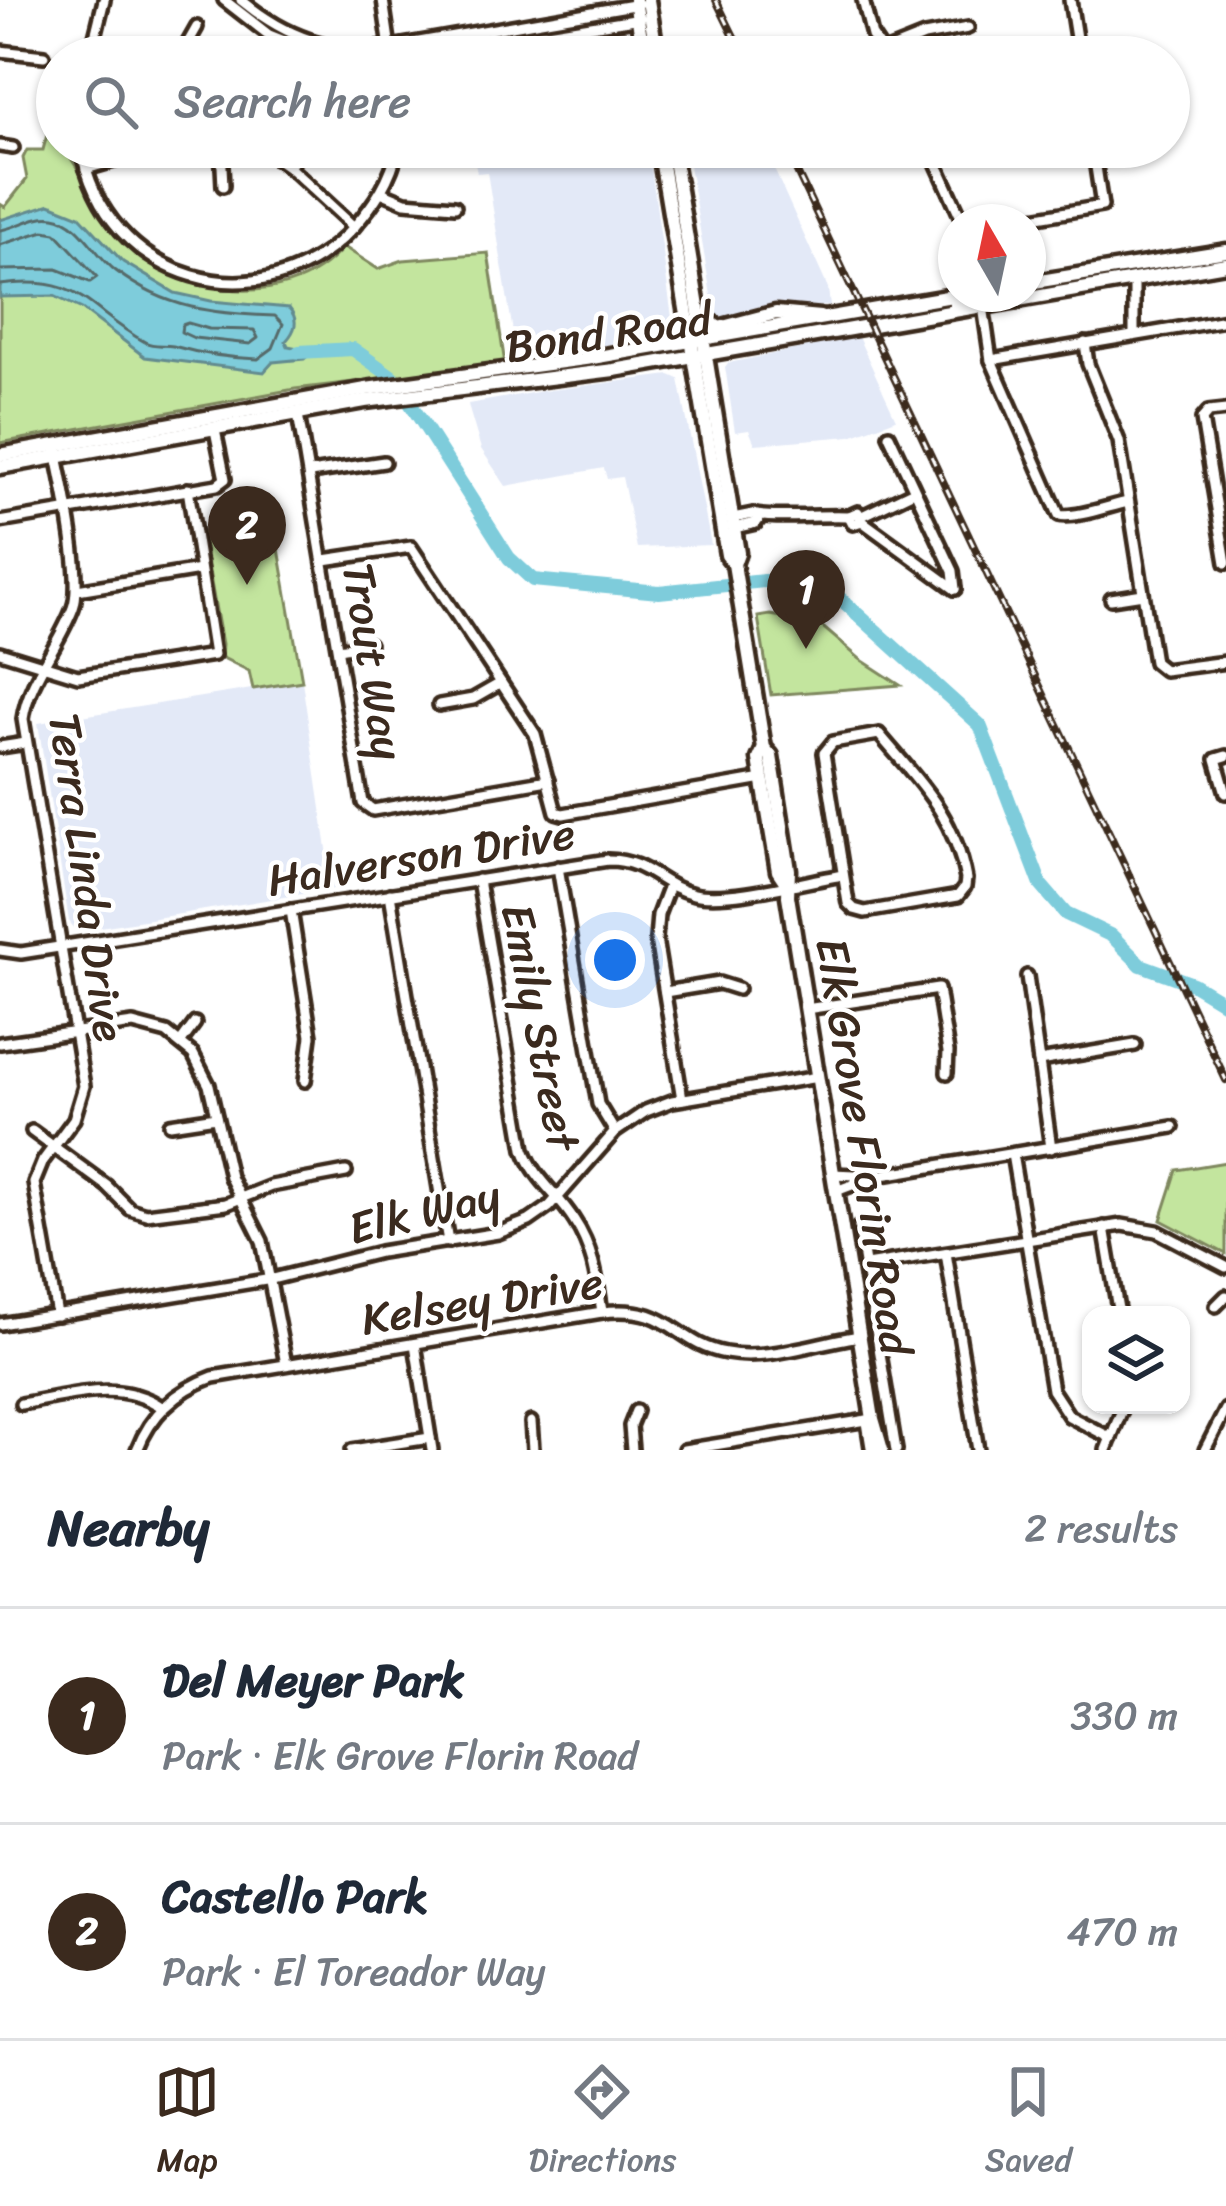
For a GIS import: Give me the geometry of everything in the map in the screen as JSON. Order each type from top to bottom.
[{"type":"main road","points":[[643,7],[651,36]]},
{"type":"main road","name":"Elk Grove Florin Road","points":[[666,168],[691,349],[727,555],[734,564]]},
{"type":"main road","name":"Elk Grove Florin Road","points":[[669,168],[677,178],[701,315],[738,553],[734,564],[742,617],[764,748],[771,756],[789,870],[786,884],[877,1450]]},
{"type":"main road","points":[[1046,282],[1226,251]]},
{"type":"main road","points":[[1134,279],[1139,271],[1195,261],[1207,254]]},
{"type":"main road","name":"Bond Road","points":[[1046,291],[1226,264]]},
{"type":"main road","name":"Bond Road","points":[[706,347],[938,299]]},
{"type":"main road","name":"Bond Road","points":[[435,389],[513,370],[903,321],[938,312]]},
{"type":"main road","points":[[701,315],[719,328],[776,313],[827,319]]},
{"type":"main road","name":"Bond Road","points":[[0,467],[56,452],[365,395],[435,389],[691,349]]},
{"type":"main road","name":"Bond Road","points":[[0,455],[215,430],[365,395]]},
{"type":"main road","points":[[716,494],[724,502],[728,527],[733,523]]},
{"type":"main road","name":"Elk Grove Florin Road","points":[[764,748],[759,759],[778,871],[786,884]]},
{"type":"street","points":[[95,36],[101,0]]},
{"type":"street","points":[[224,0],[273,36]]},
{"type":"street","points":[[241,0],[280,30],[296,36]]},
{"type":"street","points":[[382,0],[389,36]]},
{"type":"street","points":[[863,0],[872,36]]},
{"type":"street","points":[[1070,0],[1076,36]]},
{"type":"street","points":[[489,36],[643,7]]},
{"type":"street","points":[[192,36],[197,27]]},
{"type":"street","points":[[925,36],[968,28]]},
{"type":"street","points":[[0,51],[36,55]]},
{"type":"street","points":[[0,146],[13,148]]},
{"type":"street","points":[[89,168],[99,200],[128,237],[176,268],[213,281],[253,283],[291,274],[317,261],[354,227],[381,192],[390,168]]},
{"type":"street","points":[[222,168],[223,186]]},
{"type":"street","points":[[290,168],[354,227]]},
{"type":"street","points":[[939,168],[955,204]]},
{"type":"street","points":[[1046,216],[1102,206],[1096,168]]},
{"type":"street","points":[[381,192],[405,202],[455,206]]},
{"type":"street","points":[[1134,279],[1134,334]]},
{"type":"street","points":[[983,312],[991,360],[1059,515],[1074,517],[1128,502]]},
{"type":"street","points":[[991,360],[1226,320]]},
{"type":"street","points":[[1084,343],[1096,388],[1119,441],[1154,662],[1158,669],[1226,662]]},
{"type":"street","points":[[1226,410],[1208,412],[1202,419],[1226,563]]},
{"type":"street","name":"Trout Way","points":[[298,414],[363,803],[373,810],[548,780]]},
{"type":"street","points":[[0,522],[217,485],[225,479],[215,430]]},
{"type":"street","points":[[733,523],[756,524],[760,518],[806,513],[858,518],[955,589],[953,572],[889,435]]},
{"type":"street","name":"Terra Linda Drive","points":[[56,452],[77,590],[71,614],[26,703],[26,743],[82,1069],[83,1095],[74,1119],[38,1168],[34,1191],[57,1315]]},
{"type":"street","points":[[310,473],[384,462]]},
{"type":"street","points":[[0,652],[86,675],[214,655],[188,489]]},
{"type":"street","points":[[858,518],[914,490]]},
{"type":"street","points":[[324,560],[411,547],[538,742],[552,806],[563,814],[763,778]]},
{"type":"street","points":[[77,590],[200,570]]},
{"type":"street","points":[[1111,598],[1143,593]]},
{"type":"street","points":[[338,649],[369,644]]},
{"type":"street","points":[[439,705],[472,699],[502,682]]},
{"type":"street","points":[[880,734],[945,814],[957,838],[965,887],[954,897],[861,912],[848,903],[843,875],[825,751],[836,741],[880,734]]},
{"type":"street","points":[[0,747],[26,743]]},
{"type":"street","points":[[1226,756],[1216,759],[1226,793]]},
{"type":"street","name":"Halverson Drive","points":[[0,950],[22,953],[59,948],[558,867],[624,861],[647,868],[669,886],[712,896],[843,875]]},
{"type":"street","points":[[558,867],[598,1104],[615,1132]]},
{"type":"street","name":"Emily Street","points":[[478,880],[524,1149],[534,1173],[585,1238],[602,1312]]},
{"type":"street","points":[[669,886],[656,931],[682,1099]]},
{"type":"street","points":[[390,894],[448,1241]]},
{"type":"street","points":[[291,910],[311,1036],[305,1081]]},
{"type":"street","points":[[1027,976],[1051,1148]]},
{"type":"street","points":[[664,992],[711,983],[738,989]]},
{"type":"street","points":[[806,1009],[938,989],[947,1073]]},
{"type":"street","points":[[181,1042],[195,1023]]},
{"type":"street","points":[[0,1043],[133,1024],[181,1042],[207,1077],[224,1161],[260,1233],[286,1364]]},
{"type":"street","points":[[1039,1060],[1135,1045]]},
{"type":"street","name":"Elk Way","points":[[0,1324],[272,1279],[380,1252],[514,1228],[556,1199],[615,1132],[646,1111],[682,1099],[818,1076]]},
{"type":"street","points":[[170,1124],[216,1117]]},
{"type":"street","points":[[836,1191],[876,1176],[1173,1127]]},
{"type":"street","points":[[32,1131],[138,1212],[154,1215],[241,1200],[271,1186],[346,1172]]},
{"type":"street","points":[[1012,1154],[1055,1397],[1069,1416],[1109,1444],[1121,1414]]},
{"type":"street","points":[[833,1174],[876,1176]]},
{"type":"street","points":[[866,1265],[1131,1226],[1157,1231],[1226,1267]]},
{"type":"street","points":[[860,1227],[896,1450]]},
{"type":"street","points":[[1104,1227],[1117,1306]]},
{"type":"street","points":[[946,1253],[978,1450]]},
{"type":"street","points":[[1216,1306],[1226,1296]]},
{"type":"street","name":"Kelsey Drive","points":[[137,1450],[163,1408],[213,1376],[602,1312],[651,1314],[706,1347],[736,1354],[860,1336]]},
{"type":"street","points":[[352,1450],[431,1444],[415,1344]]},
{"type":"street","points":[[21,1404],[120,1390],[163,1408]]},
{"type":"street","points":[[1205,1450],[1226,1409]]},
{"type":"street","points":[[632,1450],[636,1411]]},
{"type":"street","points":[[684,1450],[873,1419]]},
{"type":"street","points":[[531,1422],[533,1450]]},
{"type":"shaded area","points":[[476,168],[651,168],[673,325],[668,332],[518,363],[487,172],[477,173]]},
{"type":"shaded area","points":[[690,168],[774,168],[828,288],[830,306],[770,308],[715,319]]},
{"type":"shaded area","points":[[858,337],[896,419],[851,436],[755,444],[749,430],[735,432],[728,363]]},
{"type":"shaded area","points":[[670,375],[679,379],[711,545],[637,548],[622,477],[607,479],[604,468],[506,486],[481,449],[468,404],[543,391]]},
{"type":"shaded area","points":[[302,681],[333,889],[76,931],[69,921],[38,723]]},
{"type":"green space","points":[[27,150],[36,150],[36,168],[77,168],[110,225],[133,249],[161,268],[224,289],[289,284],[318,270],[344,247],[378,269],[403,260],[488,253],[505,364],[295,389],[0,443],[0,204],[5,207],[27,179],[23,158]]},
{"type":"green space","points":[[274,520],[302,681],[253,689],[249,671],[221,657],[202,532]]},
{"type":"green space","points":[[758,617],[818,623],[900,685],[771,695]]},
{"type":"green space","points":[[1226,1162],[1226,1254],[1161,1220],[1177,1170]]},
{"type":"water","points":[[50,204],[80,216],[123,262],[175,293],[289,308],[295,325],[288,346],[314,351],[304,359],[273,362],[264,372],[145,357],[82,309],[54,296],[0,297],[0,220]]},
{"type":"waterway","points":[[299,352],[353,349],[394,378],[509,558],[533,580],[659,592],[764,581],[823,583],[980,725],[1041,885],[1066,914],[1112,936],[1141,965],[1193,984],[1226,1004]]},
{"type":"railway","points":[[716,0],[734,36]]},
{"type":"railway","points":[[795,168],[1226,1080]]},
{"type":"place","name":"Castello Park","points":[[247,585]]},
{"type":"place","name":"Del Meyer Park","points":[[806,649]]}]
